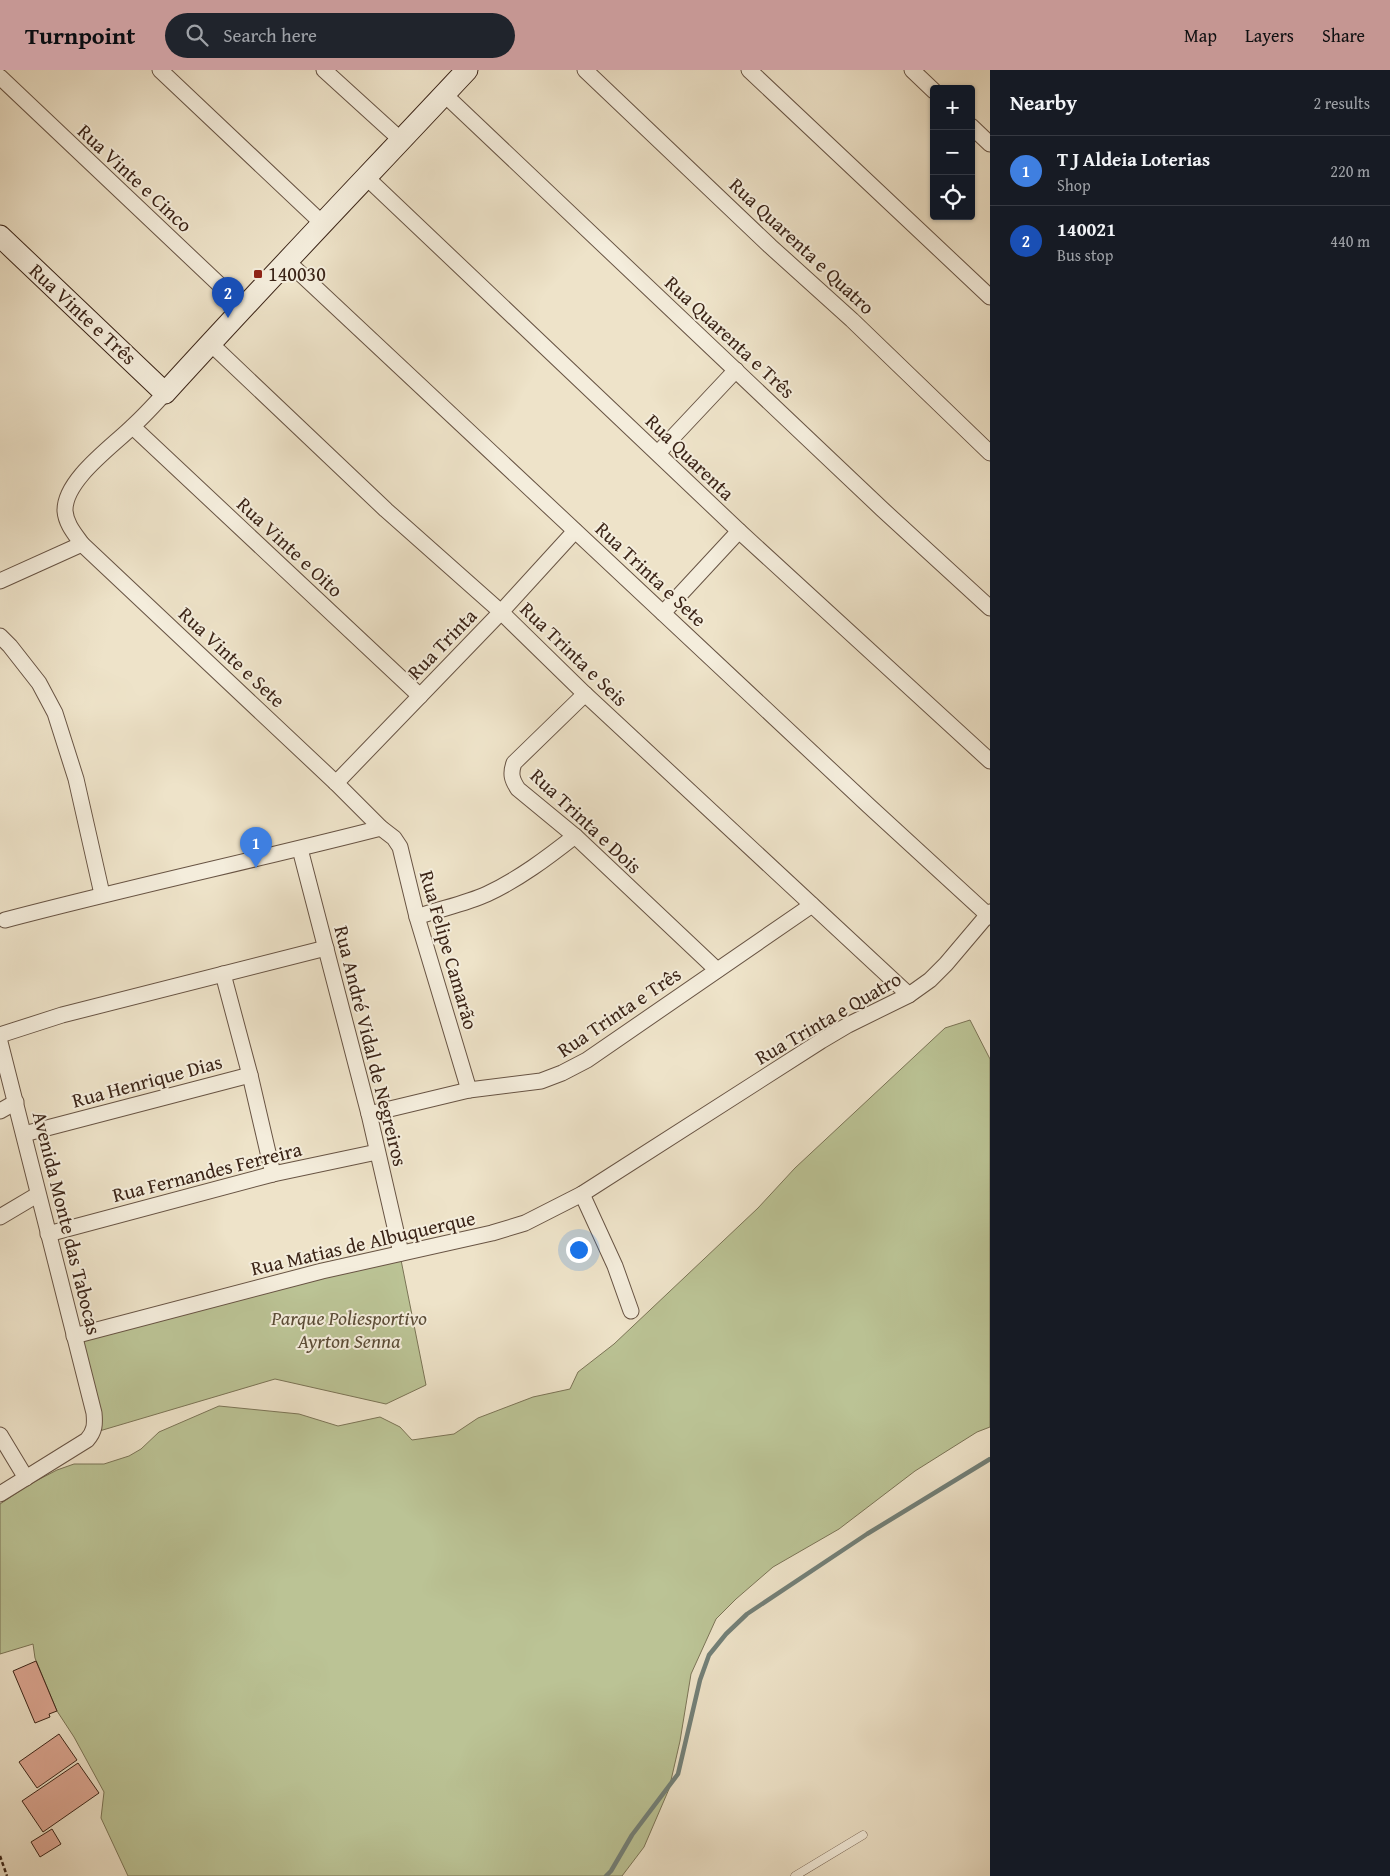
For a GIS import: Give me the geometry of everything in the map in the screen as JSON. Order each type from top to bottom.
[{"type":"main road","points":[[165,393],[243,307],[467,70]]},
{"type":"main road","name":"Rua Vinte e Três","points":[[0,236],[165,393]]},
{"type":"street","points":[[160,70],[323,224]]},
{"type":"street","points":[[324,70],[401,140]]},
{"type":"street","name":"Rua Quarenta e Quatro","points":[[585,70],[770,246],[859,326],[990,454]]},
{"type":"street","points":[[749,70],[990,297]]},
{"type":"street","points":[[912,70],[930,87]]},
{"type":"street","name":"Rua Vinte e Cinco","points":[[0,78],[243,307]]},
{"type":"street","name":"Rua Quarenta e Três","points":[[444,94],[882,509],[990,608]]},
{"type":"street","points":[[975,130],[990,144]]},
{"type":"street","name":"Rua Quarenta","points":[[366,177],[739,531],[990,760]]},
{"type":"street","name":"Rua Trinta e Sete","points":[[287,260],[575,531],[989,915]]},
{"type":"street","name":"Rua Trinta e Seis","points":[[210,343],[386,510],[500,612],[584,694],[908,995]]},
{"type":"street","points":[[658,453],[736,370]]},
{"type":"street","points":[[133,426],[165,393]]},
{"type":"street","name":"Rua Vinte e Sete","points":[[133,426],[75,483],[67,498],[65,511],[68,524],[82,544],[336,783],[381,828]]},
{"type":"street","name":"Rua Vinte e Oito","points":[[133,426],[420,696]]},
{"type":"street","name":"Rua Trinta","points":[[336,783],[575,531]]},
{"type":"street","points":[[663,613],[739,531]]},
{"type":"street","points":[[0,581],[82,544]]},
{"type":"street","points":[[0,636],[39,683],[55,713],[76,779],[102,894]]},
{"type":"street","name":"Rua Trinta e Dois","points":[[584,694],[514,763],[511,771],[513,780],[518,789],[574,836],[717,970]]},
{"type":"street","points":[[5,920],[102,894],[300,849],[381,828]]},
{"type":"street","name":"Rua Felipe Camarão","points":[[381,828],[394,838],[400,847],[416,917],[469,1090]]},
{"type":"street","points":[[416,917],[486,894],[522,874],[574,836]]},
{"type":"street","name":"Rua André Vidal de Negreiros","points":[[300,849],[369,1114],[401,1253]]},
{"type":"street","name":"Rua Trinta e Três","points":[[369,1114],[469,1090],[541,1081],[562,1073],[587,1060],[812,905]]},
{"type":"street","name":"Rua Trinta e Quatro","points":[[648,1153],[820,1041],[908,995],[930,980],[989,915]]},
{"type":"street","points":[[0,1035],[62,1015],[326,948]]},
{"type":"street","points":[[224,974],[274,1174]]},
{"type":"street","name":"Avenida Monte das Tabocas","points":[[0,1042],[94,1413],[95,1424],[88,1440],[26,1478]]},
{"type":"street","name":"Rua Henrique Dias","points":[[24,1134],[250,1075]]},
{"type":"street","points":[[0,1111],[16,1102]]},
{"type":"street","name":"Rua Fernandes Ferreira","points":[[48,1234],[274,1174],[378,1152]]},
{"type":"street","name":"Rua Matias de Albuquerque","points":[[74,1336],[322,1271],[492,1233],[524,1223],[582,1194],[648,1153]]},
{"type":"street","points":[[582,1194],[612,1259],[631,1311]]},
{"type":"street","points":[[0,1217],[38,1195]]},
{"type":"street","points":[[0,1435],[26,1478],[0,1494]]},
{"type":"lane","points":[[795,1876],[863,1835]]},
{"type":"path","points":[[0,1856],[7,1876]]},
{"type":"green space","points":[[970,1020],[990,1059],[990,1427],[977,1432],[915,1471],[839,1529],[773,1567],[716,1619],[691,1674],[680,1741],[669,1789],[644,1847],[622,1876],[128,1876],[101,1818],[104,1792],[74,1737],[57,1711],[35,1658],[33,1644],[0,1654],[0,1504],[30,1484],[57,1470],[74,1464],[104,1464],[129,1456],[141,1449],[159,1432],[219,1406],[299,1414],[338,1426],[380,1417],[400,1427],[412,1440],[454,1434],[478,1418],[533,1397],[570,1389],[578,1372],[614,1344],[758,1208],[795,1168],[945,1028]]},
{"type":"green space","name":"Parque Poliesportivo Ayrton Senna","points":[[399,1250],[426,1385],[386,1404],[275,1379],[96,1432],[69,1332]]},
{"type":"building","points":[[36,1661],[57,1711],[49,1714],[50,1717],[35,1723],[13,1671]]},
{"type":"building","points":[[59,1734],[77,1760],[37,1788],[19,1762]]},
{"type":"building","points":[[78,1763],[99,1793],[43,1832],[22,1801]]},
{"type":"building","points":[[52,1829],[61,1844],[40,1857],[31,1842]]},
{"type":"waterway","points":[[606,1876],[611,1871],[632,1835],[678,1774],[700,1680],[709,1655],[726,1634],[747,1614],[867,1534],[990,1459]]},
{"type":"place","name":"140030","points":[[258,274]]},
{"type":"place","name":"140021","points":[[228,318]]},
{"type":"place","name":"T J Aldeia Loterias","points":[[256,868]]}]
